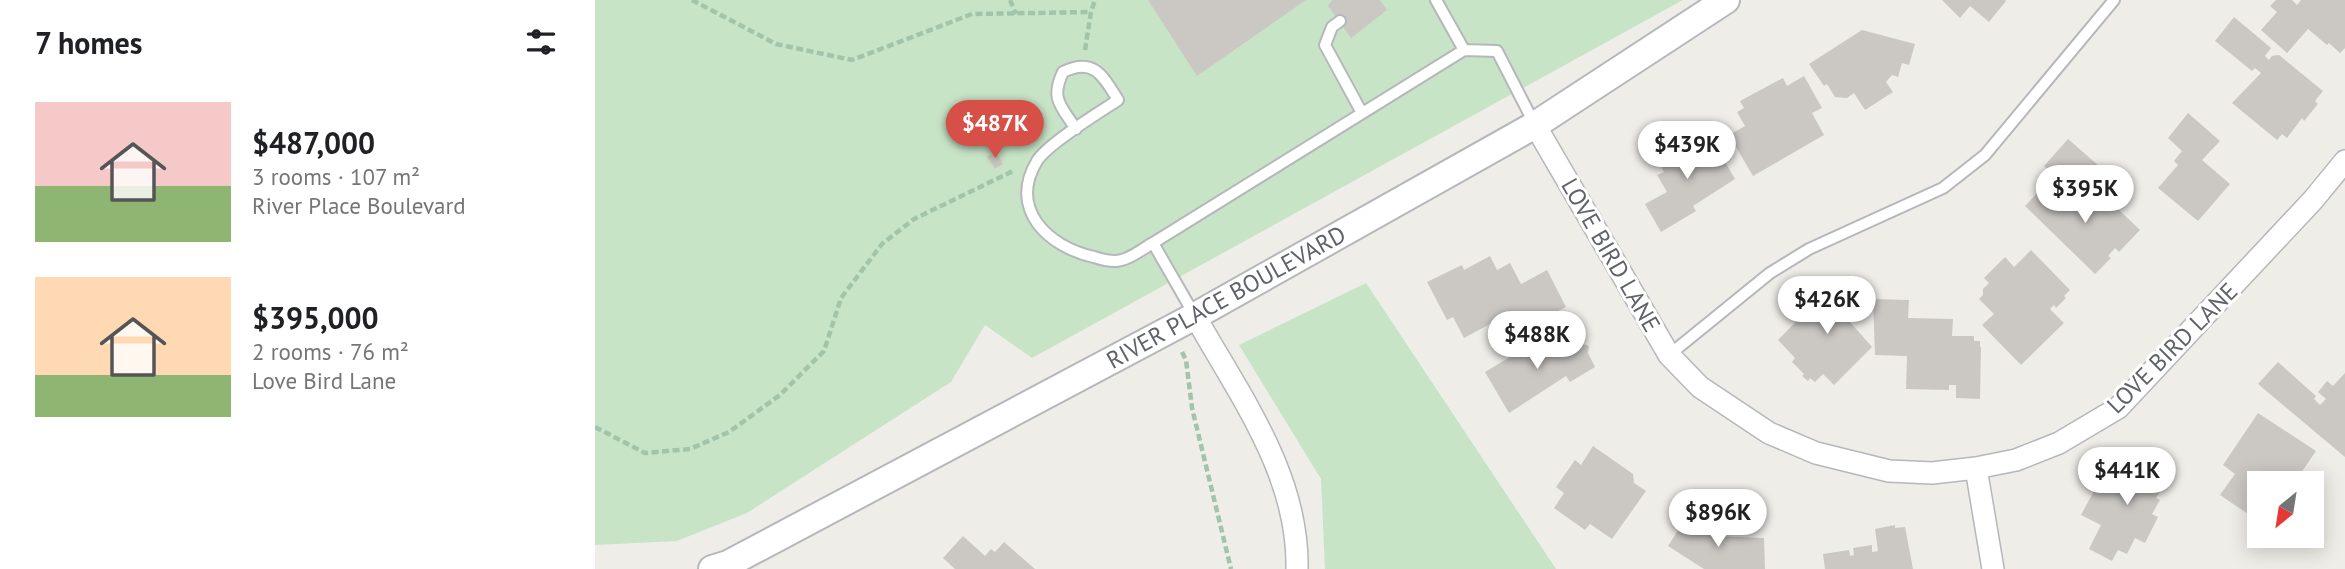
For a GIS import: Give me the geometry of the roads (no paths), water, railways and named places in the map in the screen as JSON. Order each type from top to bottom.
[{"type":"street","name":"RIVER PLACE BOULEVARD","points":[[723,567],[1184,321],[1535,125],[1726,0]]},
{"type":"street","name":"LOVE BIRD LANE","points":[[1535,125],[1669,355],[1700,387],[1769,433],[1817,453],[1889,471],[1932,473],[2016,460],[2059,443],[2118,408],[2313,201],[2345,161]]},
{"type":"street","points":[[1184,321],[1272,452],[1295,526],[1297,569]]},
{"type":"street","points":[[1976,468],[1993,569]]},
{"type":"lane","points":[[1436,0],[1464,50]]},
{"type":"lane","points":[[1669,355],[1770,273],[1809,250],[1943,188],[1985,155],[2114,0]]},
{"type":"lane","points":[[1340,21],[1332,27],[1325,45],[1362,113]]},
{"type":"lane","points":[[1076,129],[1057,101],[1055,92],[1063,72],[1082,66],[1101,74],[1118,100],[1038,158],[1026,191],[1028,205],[1043,231],[1058,243],[1074,253],[1115,261],[1125,259],[1153,243],[1464,50],[1497,51],[1535,125]]},
{"type":"lane","points":[[1153,243],[1184,321]]}]
